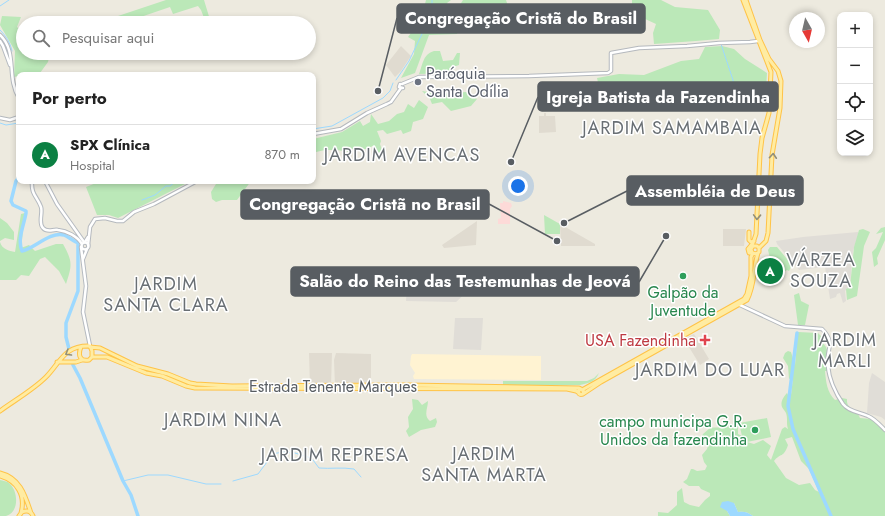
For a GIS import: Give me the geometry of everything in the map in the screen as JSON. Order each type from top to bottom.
[{"type":"main road","points":[[744,0],[758,41],[771,72],[769,113],[762,138],[760,154],[756,234],[748,251],[749,253],[758,253]]},
{"type":"main road","points":[[578,393],[580,395],[583,394],[601,382],[740,305],[747,300],[753,286],[759,248],[766,241],[768,233],[772,155],[780,108],[781,81],[778,71],[760,40],[744,0]]},
{"type":"main road","points":[[769,68],[773,64]]},
{"type":"main road","points":[[771,72],[775,74],[778,71]]},
{"type":"main road","points":[[771,80],[776,78],[781,81]]},
{"type":"main road","points":[[749,232],[750,241],[752,242],[754,240]]},
{"type":"main road","points":[[751,246],[757,246],[759,248]]},
{"type":"main road","points":[[578,393],[579,390],[582,390],[744,298],[751,276],[751,257],[753,253]]},
{"type":"main road","points":[[90,346],[92,357]]},
{"type":"main road","name":"Estrada Tenente Marques","points":[[57,362],[66,353],[82,347],[90,346],[100,348],[137,366],[168,374],[186,382],[196,384],[232,386],[408,385],[579,388],[582,390]]},
{"type":"main road","points":[[82,347],[79,355],[82,360]]},
{"type":"main road","name":"Estrada Tenente Marques","points":[[57,362],[87,361],[92,357],[107,357],[146,373],[162,376],[195,388],[567,390],[576,391],[578,393]]},
{"type":"main road","points":[[0,410],[45,378],[57,362]]},
{"type":"main road","points":[[601,382],[606,378],[606,375]]},
{"type":"main road","points":[[582,390],[584,392],[583,394]]},
{"type":"main road","points":[[0,473],[12,478],[20,486],[32,514]]},
{"type":"main road","points":[[0,476],[11,481],[20,492],[22,501],[20,514]]},
{"type":"main road","points":[[20,514],[27,510],[32,514]]},
{"type":"street","points":[[0,35],[9,47],[10,67]]},
{"type":"street","points":[[0,41],[10,67],[16,91]]},
{"type":"street","points":[[316,133],[345,127],[367,113],[388,104],[402,86],[420,77],[528,76],[608,73],[611,71],[611,53],[639,48],[758,41]]},
{"type":"street","points":[[0,118],[10,120],[16,118]]},
{"type":"street","points":[[32,184],[33,194],[42,209],[41,224],[43,228],[46,230],[59,230],[71,234],[88,247]]},
{"type":"street","points":[[47,184],[83,244],[84,249],[88,247]]},
{"type":"street","points":[[83,259],[88,247],[91,224],[95,219],[105,218],[123,221],[134,212],[154,204],[192,184]]},
{"type":"street","points":[[89,235],[83,244],[86,286],[82,310],[90,346]]},
{"type":"street","points":[[747,300],[749,309]]},
{"type":"street","points":[[740,305],[785,326],[822,329],[828,335],[830,342],[828,362],[829,372],[843,404],[851,410],[870,417],[885,430]]},
{"type":"street","points":[[82,347],[87,338]]},
{"type":"shaded area","points":[[401,46],[411,56],[395,77],[386,65]]},
{"type":"shaded area","points":[[544,113],[546,113],[546,116],[555,116],[556,132],[539,133],[539,116],[544,116]]},
{"type":"shaded area","points":[[503,201],[511,203],[512,206],[510,209],[510,224],[498,224],[498,219],[501,218],[500,203],[503,203]]},
{"type":"shaded area","points":[[477,221],[476,245],[444,248],[442,245]]},
{"type":"shaded area","points":[[560,224],[595,244],[595,246],[561,246]]},
{"type":"shaded area","points":[[723,229],[746,229],[744,246],[723,246]]},
{"type":"shaded area","points":[[858,232],[853,251],[850,285],[845,291],[846,301],[843,303],[840,293],[837,294],[836,297],[830,299],[825,267],[799,270],[776,241],[803,237]]},
{"type":"shaded area","points":[[407,286],[471,286],[471,288],[456,302],[406,301]]},
{"type":"shaded area","points":[[455,318],[483,318],[481,350],[453,349]]},
{"type":"shaded area","points":[[694,334],[709,359],[700,365],[684,339]]},
{"type":"shaded area","points":[[309,353],[332,353],[331,386],[310,386]]},
{"type":"shaded area","points":[[336,353],[371,354],[371,386],[335,386],[334,360]]},
{"type":"shaded area","points":[[412,354],[541,356],[541,380],[414,379],[413,376],[415,373],[410,365]]},
{"type":"shaded area","points":[[872,373],[885,382],[885,420],[881,417],[867,413],[869,383]]},
{"type":"green space","points":[[166,0],[204,0],[209,16],[203,16],[198,6],[173,14],[170,7],[144,16],[118,16]]},
{"type":"green space","points":[[426,0],[451,0],[447,3],[449,10],[458,8],[463,0],[506,0],[511,15],[472,16],[461,20],[457,34],[429,35],[415,73],[401,78],[414,54],[415,41],[408,37],[421,19]]},
{"type":"green space","points":[[632,0],[661,0],[675,7],[708,10],[720,30],[719,39],[654,44],[653,33],[656,24],[632,13]]},
{"type":"green space","points":[[2,16],[16,17],[16,60],[48,60],[41,72],[16,72],[16,77],[14,77],[15,51],[0,25]]},
{"type":"green space","points":[[722,46],[734,49],[745,59],[767,73],[765,107],[744,102],[727,92],[713,97],[650,102],[642,85],[636,85],[636,100],[632,102],[630,92],[600,91],[597,78],[619,74],[644,75],[681,61],[699,59],[705,47]]},
{"type":"green space","points":[[440,51],[443,61],[453,60],[457,53],[460,53],[459,65],[453,67],[451,73],[419,74],[425,57],[430,52]]},
{"type":"green space","points":[[422,91],[440,94],[466,92],[477,99],[471,106],[451,111],[442,102],[432,104],[430,99]]},
{"type":"green space","points":[[419,100],[428,107],[423,119],[413,122],[411,131],[403,134],[401,130],[387,134],[383,130],[377,131],[381,141],[380,144],[382,150],[377,155],[373,146],[366,149],[352,149],[350,152],[325,150],[316,152],[316,138],[342,132],[360,121],[363,126],[370,122],[371,114],[378,124],[389,121],[397,114],[404,112],[408,104],[414,108]]},
{"type":"green space","points":[[94,184],[185,184],[118,218],[109,215],[97,215],[86,187]]},
{"type":"green space","points":[[216,184],[249,184],[237,200],[222,200],[216,202],[212,199],[211,192]]},
{"type":"green space","points":[[25,213],[21,248],[29,245],[35,251],[56,244],[63,244],[70,260],[70,268],[66,284],[59,271],[45,257],[40,259],[29,276],[21,275],[16,280],[0,280],[0,242],[4,248],[15,252],[21,214]]},
{"type":"green space","points":[[544,215],[560,224],[560,234],[545,234]]},
{"type":"green space","points":[[0,218],[7,223],[14,232],[14,240],[5,238],[0,241]]},
{"type":"green space","points":[[885,227],[885,240],[877,258],[878,264],[874,267],[872,252],[876,248],[883,232],[876,234],[881,228]]},
{"type":"green space","points":[[863,229],[870,232],[864,246],[857,296],[847,300],[846,289],[850,287],[854,247],[859,230]]},
{"type":"green space","points":[[770,247],[777,247],[792,265],[789,271],[787,270],[784,272],[770,258],[768,250]]},
{"type":"green space","points":[[799,293],[801,301],[809,305],[805,325],[798,325],[794,295]]},
{"type":"green space","points":[[798,332],[818,333],[821,336],[822,342],[828,353],[828,371],[825,371],[825,375],[827,387],[832,397],[835,400],[842,398],[847,399],[848,405],[859,415],[860,418],[871,419],[885,427],[885,516],[753,516],[746,512],[738,512],[734,503],[727,511],[730,516],[658,516],[658,512],[668,513],[677,505],[677,492],[682,488],[684,502],[690,505],[699,507],[710,496],[710,493],[701,489],[699,486],[689,486],[683,482],[687,479],[691,469],[697,471],[705,470],[707,466],[702,455],[708,446],[703,445],[701,438],[710,428],[731,424],[738,425],[738,434],[742,436],[739,423],[767,418],[771,437],[747,442],[754,444],[763,440],[771,446],[767,455],[771,460],[782,429],[785,427],[788,429],[787,415],[782,407],[782,403],[787,393],[788,395],[791,395],[793,378],[792,377],[789,379],[788,366],[783,358],[785,353],[788,351],[791,352],[795,365]],"holes":[[[792,437],[801,461],[809,469],[819,492],[815,490],[810,483],[799,485],[786,478],[774,461],[783,454],[786,449],[788,445],[785,439]]]},
{"type":"green space","points":[[599,373],[594,380],[580,385],[503,386],[503,381],[587,381],[594,378]]},
{"type":"green space","points":[[412,399],[418,400],[422,405],[428,401],[426,412],[427,417],[430,421],[436,418],[437,422],[435,427],[421,430],[409,437],[406,431],[409,427],[408,417],[413,409]]},
{"type":"green space","points":[[0,480],[9,483],[16,495],[14,510],[11,514],[6,516],[0,516]]},
{"type":"water","points":[[728,501],[734,503],[738,512],[746,512],[753,516],[730,516],[727,511],[720,507],[722,502]]},
{"type":"waterway","points":[[0,6],[9,0]]},
{"type":"waterway","points":[[396,80],[409,61],[432,13],[432,0]]},
{"type":"waterway","points":[[0,30],[8,39],[12,51]]},
{"type":"waterway","points":[[721,44],[733,80],[734,93]]},
{"type":"waterway","points":[[316,129],[332,126],[383,98],[390,91],[393,83]]},
{"type":"waterway","points":[[0,123],[6,125],[16,123]]},
{"type":"waterway","points":[[16,181],[11,201],[13,205],[26,211],[20,242],[22,251],[59,234],[64,235],[78,243],[78,291],[66,323],[66,337],[69,349]]},
{"type":"waterway","points":[[142,200],[155,195],[166,186],[172,184]]},
{"type":"waterway","points":[[797,333],[788,406],[793,429],[831,516]]},
{"type":"waterway","points":[[73,365],[80,378],[123,481],[131,495],[138,516]]},
{"type":"waterway","points":[[233,481],[258,474],[273,454],[282,452],[295,453],[308,457],[313,460],[319,468],[354,469],[361,477]]},
{"type":"waterway","points":[[123,481],[148,475],[168,475],[206,484],[221,484]]},
{"type":"place","name":"Paróquia Santa Odília","points":[[418,82]]},
{"type":"place","name":"Congregação Cristã do Brasil","points":[[378,91]]},
{"type":"place","name":"Igreja Batista da Fazendinha","points":[[511,162]]},
{"type":"place","name":"Assembléia de Deus","points":[[564,223]]},
{"type":"place","name":"Salão do Reino das Testemunhas de Jeová","points":[[666,236]]},
{"type":"place","name":"Congregação Cristã no Brasil","points":[[557,241]]},
{"type":"place","name":"SPX Clínica","points":[[770,271]]},
{"type":"place","name":"Galpão da Juventude","points":[[683,276]]},
{"type":"place","name":"USA Fazendinha","points":[[705,340]]},
{"type":"place","name":"campo municipa G.R. Unidos da fazendinha","points":[[755,430]]},
{"type":"district","name":"JARDIM SAMAMBAIA","points":[[672,128]]},
{"type":"district","name":"JARDIM AVENCAS","points":[[402,155]]},
{"type":"district","name":"VÁRZEA SOUZA","points":[[821,270]]},
{"type":"district","name":"JARDIM SANTA CLARA","points":[[166,294]]},
{"type":"district","name":"JARDIM MARLI","points":[[845,350]]},
{"type":"district","name":"JARDIM DO LUAR","points":[[710,370]]},
{"type":"district","name":"JARDIM NINA","points":[[223,420]]},
{"type":"district","name":"JARDIM REPRESA","points":[[335,455]]},
{"type":"district","name":"JARDIM SANTA MARTA","points":[[484,464]]}]
